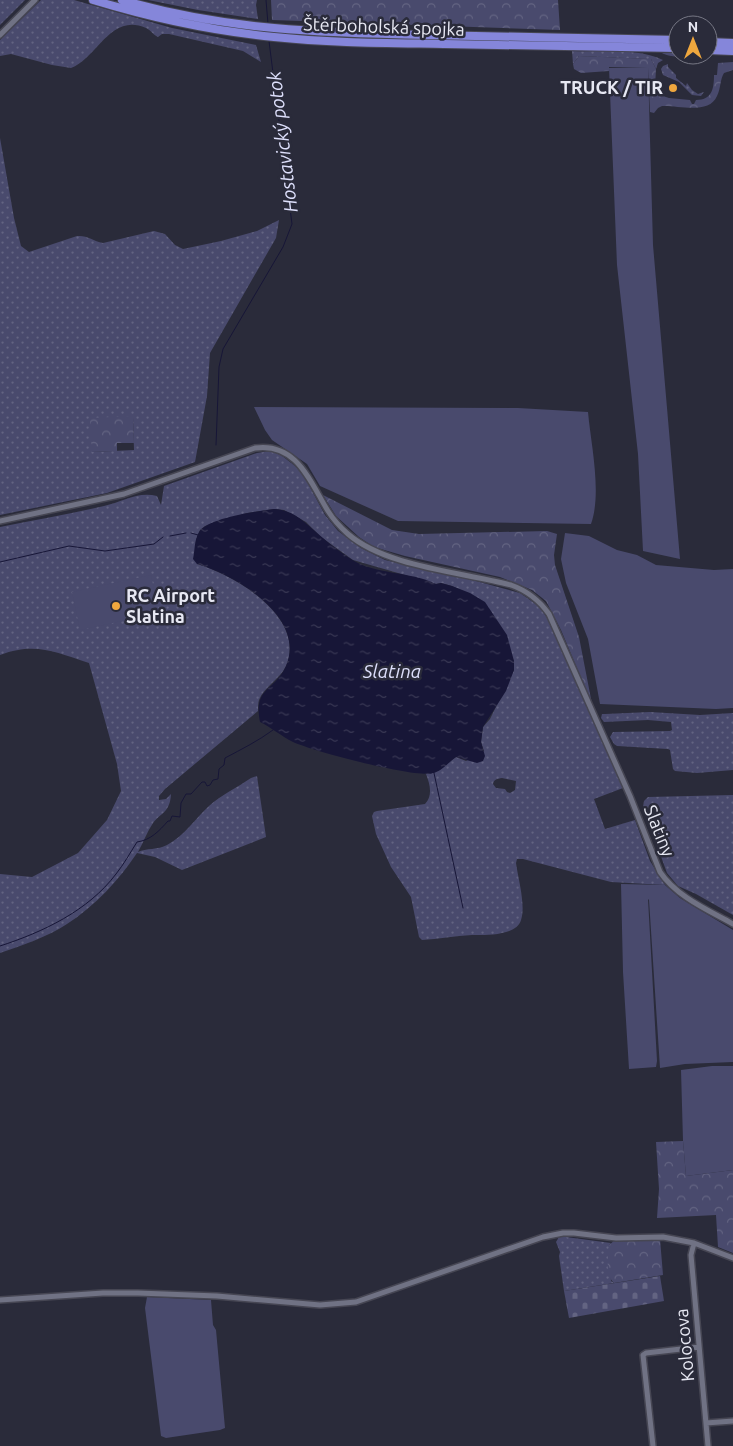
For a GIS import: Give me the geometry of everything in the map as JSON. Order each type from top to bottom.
[{"type":"highway","name":"Štěrboholská spojka","points":[[93,0],[179,23],[355,42],[668,48]]},
{"type":"highway","name":"Štěrboholská spojka","points":[[122,0],[261,32]]},
{"type":"highway","name":"Štěrboholská spojka","points":[[274,33],[668,40]]},
{"type":"highway","points":[[718,42],[733,43]]},
{"type":"highway","points":[[718,51],[733,52]]},
{"type":"street","points":[[0,35],[34,1]]},
{"type":"street","name":"Slatiny","points":[[0,521],[124,494],[256,448],[268,446],[276,448],[301,466],[329,512],[348,534],[369,548],[396,559],[511,584],[536,598],[550,614],[630,796],[660,872],[676,890],[733,924]]},
{"type":"street","points":[[0,1300],[102,1293],[138,1293],[217,1296],[320,1305],[356,1302],[552,1234],[574,1233],[616,1238],[664,1237],[694,1243],[733,1258]]},
{"type":"street","name":"Kolocova","points":[[694,1243],[691,1255],[708,1446]]},
{"type":"street","points":[[653,1446],[643,1356],[646,1353],[699,1347]]},
{"type":"street","points":[[706,1423],[733,1421]]},
{"type":"green space","points":[[0,0],[25,0],[0,25]]},
{"type":"green space","points":[[41,0],[74,0],[172,28],[256,45],[261,62],[243,51],[169,34],[162,34],[158,37],[148,29],[134,25],[123,26],[114,31],[80,63],[71,68],[11,54],[0,56],[0,40]]},
{"type":"green space","points":[[103,0],[111,0],[186,19],[260,31],[261,33],[185,21]]},
{"type":"green space","points":[[148,0],[257,0],[258,19],[198,10]]},
{"type":"green space","points":[[271,0],[558,0],[560,30],[272,20]]},
{"type":"green space","points":[[274,32],[348,37],[565,41],[565,43],[335,38],[275,34]]},
{"type":"green space","points":[[572,51],[631,52],[663,60],[658,63],[656,69],[651,59],[579,56],[573,64]]},
{"type":"green space","points":[[579,56],[651,59],[656,69],[655,87],[660,95],[690,100],[692,104],[696,100],[706,98],[711,93],[714,75],[717,75],[718,63],[733,62],[733,70],[724,73],[717,96],[713,102],[692,108],[662,106],[654,113],[650,112],[648,68],[609,67],[609,71],[581,73],[574,69],[573,64]]},
{"type":"green space","points":[[668,64],[676,78],[686,86],[687,83],[698,94],[704,92],[701,96],[692,95],[679,82],[663,75],[661,69]]},
{"type":"green space","points":[[609,68],[648,68],[653,245],[680,559],[643,551],[638,454],[617,265]]},
{"type":"green space","points":[[0,138],[14,218],[21,246],[29,252],[77,236],[84,236],[103,243],[154,231],[165,234],[175,245],[183,249],[257,231],[279,220],[276,238],[210,353],[207,396],[195,462],[107,493],[0,515]],"holes":[[[133,417],[134,450],[92,452]]]},
{"type":"green space","points":[[254,407],[518,408],[588,412],[596,484],[596,498],[591,524],[398,521],[320,486],[307,464],[272,440]]},
{"type":"green space","points":[[133,416],[134,443],[117,443],[117,451],[92,452],[90,418]]},
{"type":"green space","points":[[270,451],[281,455],[295,466],[304,476],[325,515],[338,531],[361,548],[385,560],[520,593],[540,607],[549,621],[623,788],[594,799],[605,829],[635,820],[650,861],[665,885],[611,882],[517,859],[523,907],[521,920],[518,925],[507,932],[499,934],[466,935],[422,940],[419,937],[411,897],[391,867],[376,834],[372,816],[377,811],[425,804],[430,794],[430,786],[426,774],[437,771],[456,757],[466,761],[484,751],[481,742],[483,727],[490,719],[514,670],[514,661],[479,599],[452,586],[441,583],[436,584],[353,560],[321,537],[306,522],[284,510],[274,509],[247,513],[205,526],[200,530],[196,541],[195,554],[197,564],[230,578],[247,588],[264,601],[277,616],[286,631],[290,648],[286,666],[261,695],[258,711],[159,796],[159,800],[166,799],[171,794],[169,805],[153,823],[138,852],[163,847],[173,841],[214,802],[257,776],[266,837],[182,870],[155,857],[137,853],[106,892],[77,917],[43,937],[0,953],[0,874],[32,877],[78,853],[107,820],[121,791],[117,764],[89,663],[55,652],[35,649],[24,649],[0,655],[0,527],[91,509],[143,495],[157,496],[161,505],[164,486],[257,453]],"holes":[[[502,778],[516,781],[515,790],[510,793],[505,789],[496,788],[493,784],[495,780]]]},
{"type":"green space","points":[[323,495],[392,530],[419,534],[547,531],[557,534],[554,555],[555,565],[579,637],[592,704],[561,630],[546,601],[532,590],[500,577],[405,556],[374,547],[359,537],[336,516]]},
{"type":"green space","points":[[565,533],[589,536],[617,550],[637,555],[656,565],[714,570],[733,569],[733,708],[716,709],[600,704],[588,639],[566,583],[561,559]]},
{"type":"green space","name":"RC Airport Slatina","points":[[151,575],[159,613],[80,630],[72,592]]},
{"type":"green space","points":[[650,712],[700,715],[733,713],[733,770],[697,773],[675,771],[670,750],[617,746],[610,737],[613,732],[670,731],[672,730],[671,722],[648,720],[604,722],[601,718],[602,714]]},
{"type":"green space","points":[[733,795],[733,915],[678,886],[667,873],[643,807],[644,801],[648,797]]},
{"type":"green space","points":[[621,884],[665,885],[680,898],[733,930],[733,1062],[685,1064],[660,1068],[648,899],[657,1061],[656,1067],[629,1069],[623,972]]},
{"type":"green space","points":[[712,1066],[733,1066],[733,1170],[686,1176],[681,1070]]},
{"type":"green space","points":[[683,1141],[686,1176],[733,1170],[733,1253],[718,1247],[716,1215],[657,1218],[659,1189],[656,1142]]},
{"type":"green space","points":[[559,1237],[611,1243],[609,1245],[611,1281],[614,1283],[564,1291],[560,1252],[556,1242]]},
{"type":"green space","points":[[660,1239],[663,1275],[614,1283],[611,1280],[608,1271],[609,1245],[615,1240]]},
{"type":"green space","points":[[660,1276],[664,1301],[569,1318],[564,1291]]},
{"type":"green space","points":[[147,1297],[211,1300],[213,1325],[216,1330],[225,1428],[166,1438],[161,1436],[145,1308]]},
{"type":"water","name":"Slatina","points":[[274,509],[295,515],[333,546],[360,564],[436,584],[441,583],[452,586],[470,593],[485,602],[507,635],[514,661],[514,670],[506,691],[483,727],[481,742],[485,756],[483,761],[477,763],[456,757],[434,773],[407,772],[364,763],[304,746],[289,740],[260,722],[259,702],[286,666],[290,648],[286,631],[277,615],[264,601],[247,588],[230,578],[197,564],[193,559],[197,535],[204,527],[222,519]]},
{"type":"waterway","name":"Hostavický potok","points":[[266,0],[268,24]]},
{"type":"waterway","name":"Hostavický potok","points":[[216,445],[219,367],[223,349],[283,247],[292,224],[269,41]]},
{"type":"waterway","points":[[170,536],[186,533]]},
{"type":"waterway","points":[[191,533],[198,535]]},
{"type":"waterway","points":[[0,562],[69,546],[105,551],[154,544],[163,537]]},
{"type":"waterway","name":"Hostavický potok","points":[[0,946],[64,919],[92,899],[116,874],[137,842],[154,834],[170,821],[172,816],[180,817],[181,803],[186,794],[191,794],[202,782],[205,782],[207,786],[210,785],[213,780],[218,779],[219,769],[224,765],[225,758],[273,730]]},
{"type":"waterway","points":[[434,773],[463,908]]},
{"type":"place","name":"TRUCK / TIR","points":[[673,88]]},
{"type":"place","name":"RC Airport Slatina","points":[[116,606]]}]
